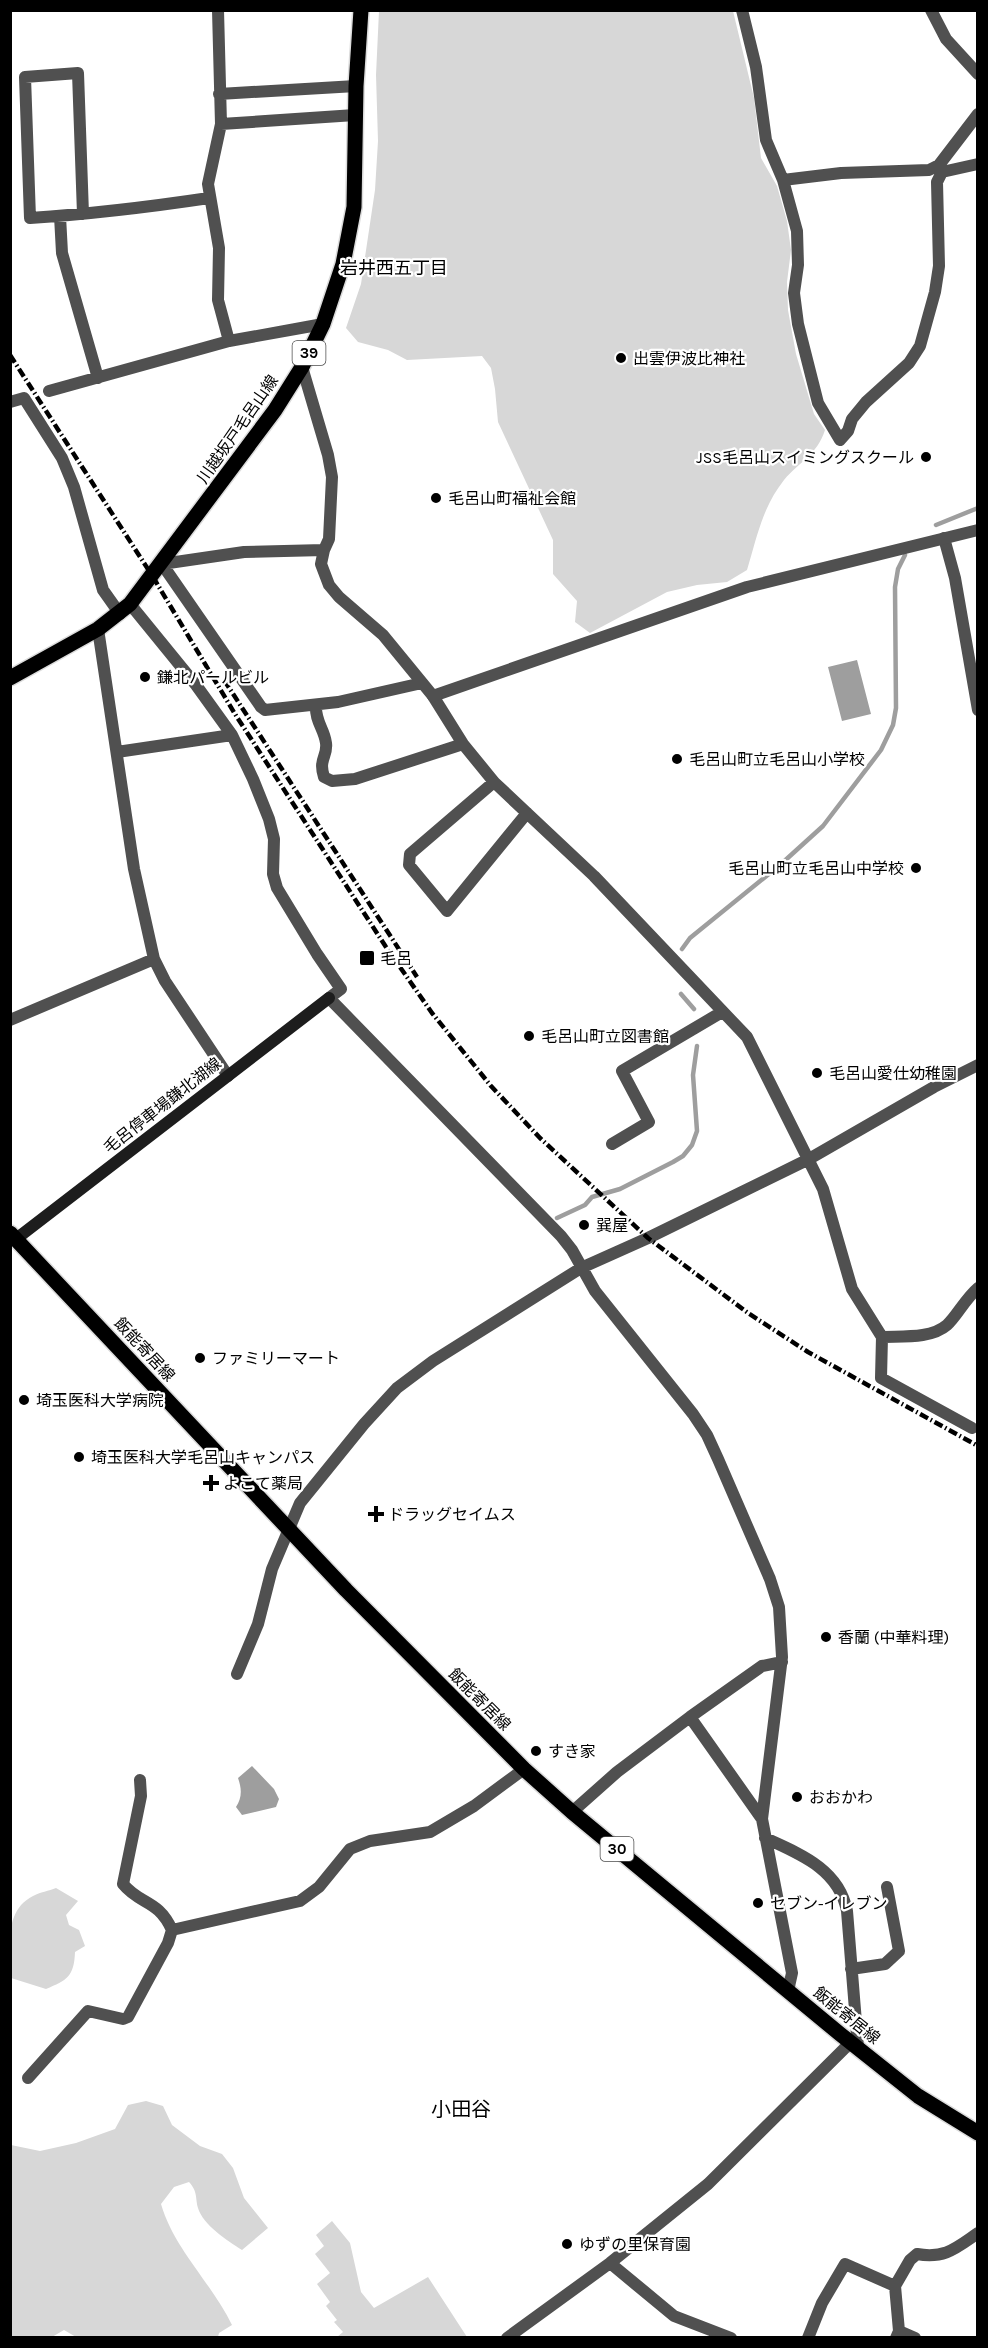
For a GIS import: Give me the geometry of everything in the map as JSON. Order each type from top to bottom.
[{"type":"main road","name":"川越坂戸毛呂山線","points":[[10,678],[98,629],[125,609],[162,564],[275,410],[302,367],[323,324],[343,264],[354,207],[356,86],[361,10]]},
{"type":"main road","name":"毛呂停車場鎌北湖線","points":[[13,1236],[329,998]]},
{"type":"main road","name":"飯能寄居線","points":[[13,1236],[346,1590],[524,1769],[572,1812],[918,2096],[978,2133]]},
{"type":"street","points":[[218,10],[220,124],[208,184],[219,248],[218,300],[229,341]]},
{"type":"street","points":[[742,10],[756,67],[766,140],[783,180],[798,231],[798,265],[794,293],[798,324],[818,403],[840,440],[848,431],[852,419],[866,402],[909,363],[920,346],[935,292],[939,266],[937,182],[942,172],[978,164]]},
{"type":"street","points":[[931,10],[946,39],[978,74]]},
{"type":"street","points":[[83,214],[78,73],[25,77],[30,218],[123,211],[209,198]]},
{"type":"street","points":[[219,94],[356,86]]},
{"type":"street","points":[[783,180],[841,173],[929,170],[939,165],[978,114]]},
{"type":"street","points":[[220,124],[355,115]]},
{"type":"street","points":[[60,216],[62,253],[98,378]]},
{"type":"street","points":[[49,391],[229,341],[323,324]]},
{"type":"street","points":[[302,367],[328,455],[332,477],[329,539],[321,564],[329,585],[339,597],[383,635],[422,682],[463,744],[494,782],[594,876],[747,1037],[823,1189],[852,1289],[882,1337],[882,1378],[972,1428]]},
{"type":"street","points":[[10,402],[24,398],[62,458],[74,487],[103,590],[125,609],[190,678],[232,735],[269,819],[274,839],[273,874],[277,888],[341,989],[329,998],[561,1236],[572,1250],[595,1291],[707,1435],[775,1595],[782,1636],[782,1662],[762,1819],[792,1973],[788,1991]]},
{"type":"street","points":[[432,696],[747,587],[978,530]]},
{"type":"street","points":[[939,539],[955,578],[978,710]]},
{"type":"street","points":[[324,550],[244,552],[162,564],[265,710],[338,702],[422,682]]},
{"type":"street","points":[[98,629],[134,869],[154,959],[165,981],[228,1076]]},
{"type":"street","points":[[316,705],[315,716],[327,744],[321,766],[324,777],[332,781],[355,778],[463,744]]},
{"type":"street","points":[[117,752],[232,735]]},
{"type":"street","points":[[494,782],[410,854],[409,865],[447,911],[527,813]]},
{"type":"street","points":[[10,1020],[154,959]]},
{"type":"street","points":[[612,1144],[649,1122],[622,1071],[722,1012]]},
{"type":"street","points":[[237,1674],[258,1624],[272,1569],[300,1503],[364,1424],[397,1388],[433,1361],[581,1268],[648,1238],[809,1159],[934,1087],[978,1065]]},
{"type":"street","points":[[882,1337],[916,1336],[938,1331],[948,1324],[965,1299],[978,1288]]},
{"type":"street","points":[[572,1812],[617,1772],[690,1717],[762,1666],[782,1662]]},
{"type":"street","points":[[690,1717],[762,1819]]},
{"type":"street","points":[[172,1930],[300,1901],[319,1887],[350,1849],[369,1841],[430,1832],[474,1806],[524,1769]]},
{"type":"street","points":[[27,2078],[88,2012],[128,2018],[168,1943],[172,1930],[168,1920],[157,1907],[129,1892],[123,1884],[141,1796],[140,1780]]},
{"type":"street","points":[[507,2337],[610,2263],[708,2184],[854,2044],[847,1911],[840,1890],[831,1876],[801,1854],[765,1838]]},
{"type":"street","points":[[851,1969],[885,1964],[900,1951],[887,1887]]},
{"type":"street","points":[[915,2337],[898,2334],[895,2286],[910,2260],[917,2254],[931,2257],[943,2255],[978,2233]]},
{"type":"street","points":[[610,2263],[674,2316],[731,2337]]},
{"type":"street","points":[[808,2337],[822,2303],[845,2264],[895,2286]]},
{"type":"shaded area","points":[[379,11],[733,11],[754,98],[761,158],[777,186],[787,221],[791,250],[787,282],[788,310],[796,354],[814,414],[825,430],[817,446],[784,480],[770,501],[747,570],[727,582],[697,585],[667,592],[590,633],[575,622],[577,601],[553,574],[553,540],[498,422],[491,368],[482,356],[407,360],[388,350],[358,342],[346,328],[361,284],[375,190],[378,141],[376,75]]},
{"type":"shaded area","points":[[857,660],[871,714],[842,721],[828,667]]},
{"type":"shaded area","points":[[252,1766],[274,1789],[279,1799],[276,1807],[242,1815],[236,1807],[241,1793],[238,1778]]},
{"type":"shaded area","points":[[56,1888],[78,1901],[66,1915],[69,1925],[79,1930],[85,1946],[75,1952],[73,1967],[68,1976],[46,1989],[11,1978],[10,1932],[17,1911],[23,1903],[36,1895]]},
{"type":"shaded area","points":[[146,2101],[163,2106],[172,2125],[200,2146],[222,2154],[233,2168],[244,2198],[268,2228],[242,2250],[205,2220],[198,2208],[194,2189],[189,2182],[174,2187],[161,2204],[175,2236],[232,2325],[219,2333],[218,2337],[76,2337],[64,2330],[52,2337],[11,2337],[11,2145],[40,2151],[76,2143],[115,2129],[128,2105]]},
{"type":"shaded area","points":[[332,2221],[350,2243],[361,2292],[374,2308],[428,2277],[467,2337],[337,2337],[343,2332],[334,2322],[337,2320],[326,2306],[330,2302],[317,2284],[330,2273],[315,2254],[324,2246],[316,2235]]},
{"type":"waterway","points":[[936,525],[978,508]]},
{"type":"waterway","points":[[682,949],[690,938],[780,865],[823,826],[881,750],[893,725],[896,708],[895,587],[898,569],[905,555]]},
{"type":"waterway","points":[[681,994],[694,1009]]},
{"type":"waterway","points":[[557,1218],[585,1205],[592,1197],[620,1189],[673,1162],[683,1156],[692,1145],[697,1131],[693,1075],[697,1046]]},
{"type":"railway","points":[[10,355],[153,577],[235,714],[386,947],[432,1013],[491,1086],[540,1138],[648,1238],[748,1313],[808,1352],[978,1446]]},
{"type":"railway","points":[[224,680],[417,977]]},
{"type":"place","name":"出雲伊波比神社","points":[[621,358]]},
{"type":"place","name":"JSS毛呂山スイミングスクール","points":[[926,457]]},
{"type":"place","name":"毛呂山町福祉会館","points":[[436,498]]},
{"type":"place","name":"鎌北パールビル","points":[[145,677]]},
{"type":"place","name":"毛呂山町立毛呂山小学校","points":[[677,759]]},
{"type":"place","name":"毛呂山町立毛呂山中学校","points":[[916,868]]},
{"type":"place","name":"毛呂","points":[[367,958]]},
{"type":"place","name":"毛呂山町立図書館","points":[[529,1036]]},
{"type":"place","name":"毛呂山愛仕幼稚園","points":[[817,1073]]},
{"type":"place","name":"巽屋","points":[[584,1225]]},
{"type":"place","name":"ファミリーマート","points":[[200,1358]]},
{"type":"place","name":"埼玉医科大学病院","points":[[24,1400]]},
{"type":"place","name":"埼玉医科大学毛呂山キャンパス","points":[[79,1457]]},
{"type":"place","name":"よこて薬局","points":[[211,1483]]},
{"type":"place","name":"ドラッグセイムス","points":[[376,1514]]},
{"type":"place","name":"香蘭 (中華料理)","points":[[826,1637]]},
{"type":"place","name":"すき家","points":[[536,1751]]},
{"type":"place","name":"おおかわ","points":[[797,1797]]},
{"type":"place","name":"セブン-イレブン","points":[[758,1903]]},
{"type":"place","name":"ゆずの里保育園","points":[[567,2244]]},
{"type":"district","name":"岩井西五丁目","points":[[394,268]]},
{"type":"district","name":"小田谷","points":[[461,2109]]}]
